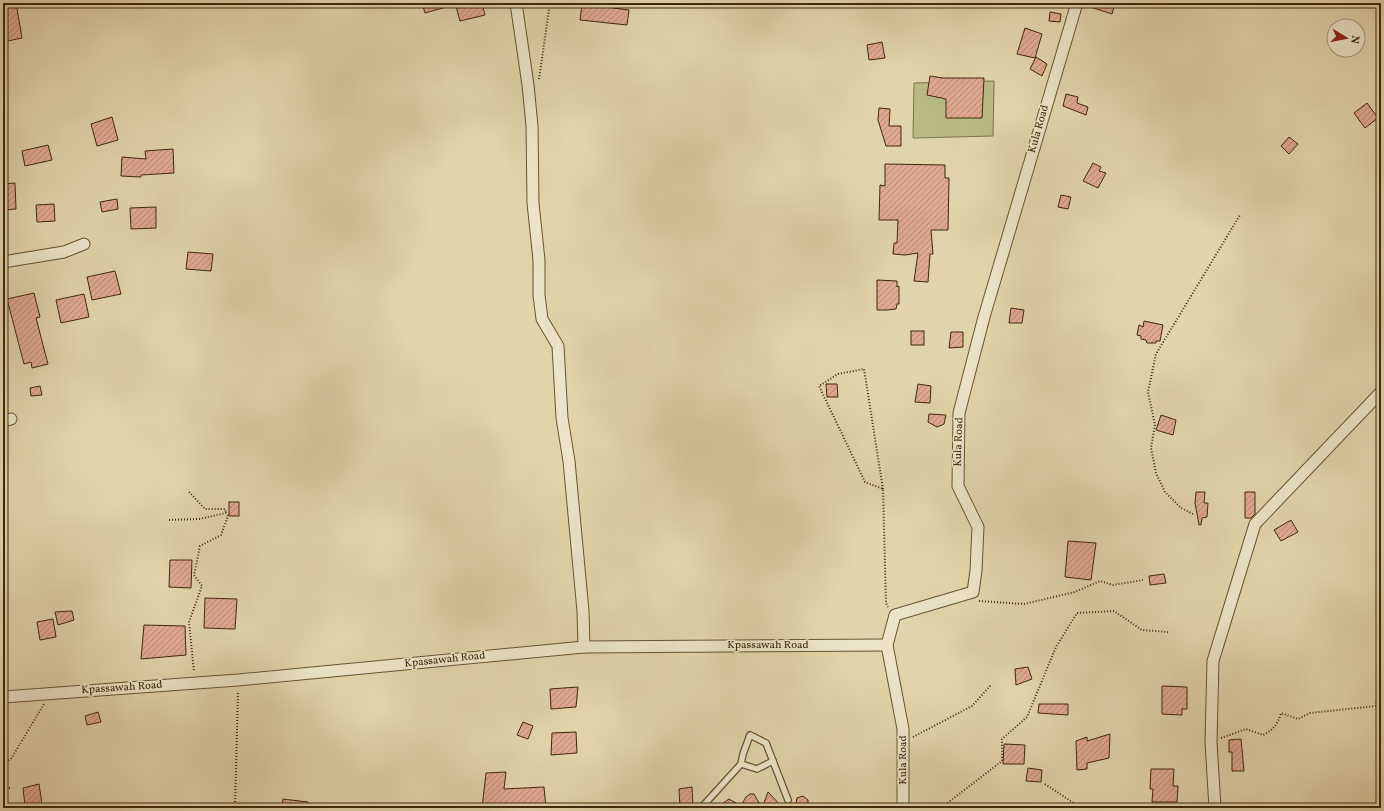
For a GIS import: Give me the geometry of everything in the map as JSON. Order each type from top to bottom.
[{"type":"street","points":[[516,3],[530,102],[533,203],[538,260],[539,294],[542,319],[558,346],[562,418],[569,461],[583,612],[584,647]]},
{"type":"street","name":"Kula Road","points":[[972,592],[976,571],[978,527],[958,486],[959,413],[984,317],[1077,3]]},
{"type":"street","points":[[3,262],[64,252],[84,244]]},
{"type":"street","points":[[1215,808],[1211,742],[1213,661],[1255,524],[1381,392]]},
{"type":"street","points":[[894,621],[895,615],[972,592]]},
{"type":"street","name":"Kula Road","points":[[894,621],[887,645],[903,729],[903,808]]},
{"type":"street","name":"Kpassawah Road","points":[[3,697],[238,680],[584,647],[887,645]]},
{"type":"lane","points":[[701,808],[742,764],[743,754],[750,736],[766,744],[788,800]]},
{"type":"lane","points":[[742,764],[757,769],[773,761]]},
{"type":"path","points":[[539,80],[550,3]]},
{"type":"path","points":[[1377,126],[1381,130]]},
{"type":"path","points":[[1193,514],[1180,508],[1165,492],[1156,473],[1151,448],[1155,425],[1148,392],[1156,354],[1240,215]]},
{"type":"path","points":[[883,489],[864,482],[820,386],[838,374],[864,369],[883,489],[886,603],[894,621]]},
{"type":"path","points":[[189,492],[205,509],[225,509],[228,516],[221,535],[200,546],[194,575],[202,586],[189,622],[195,683]]},
{"type":"path","points":[[168,520],[199,519],[226,513]]},
{"type":"path","points":[[972,592],[978,601],[1024,604],[1075,592],[1100,581],[1113,585],[1143,580]]},
{"type":"path","points":[[944,808],[950,800],[1002,761],[1002,739],[1027,717],[1056,647],[1076,613],[1114,611],[1142,630],[1168,632]]},
{"type":"path","points":[[235,808],[238,680]]},
{"type":"path","points":[[903,742],[972,706],[991,685]]},
{"type":"path","points":[[1211,742],[1246,729],[1263,735],[1275,726],[1281,713],[1298,719],[1310,713],[1376,706],[1378,692],[1381,687]]},
{"type":"path","points":[[3,763],[11,759],[50,693]]},
{"type":"path","points":[[1045,784],[1081,808]]},
{"type":"path","points":[[3,788],[10,788]]},
{"type":"green space","points":[[994,81],[993,136],[913,138],[914,83]]},
{"type":"building","points":[[3,3],[16,3],[22,38],[3,42]]},
{"type":"building","points":[[422,3],[450,3],[450,6],[425,13]]},
{"type":"building","points":[[455,3],[482,3],[485,15],[460,21]]},
{"type":"building","points":[[1084,3],[1115,3],[1112,14],[1084,5]]},
{"type":"building","points":[[582,4],[629,10],[627,25],[580,20]]},
{"type":"building","points":[[1050,12],[1061,14],[1060,22],[1049,21]]},
{"type":"building","points":[[1025,28],[1042,34],[1035,58],[1017,54]]},
{"type":"building","points":[[882,42],[885,58],[869,60],[867,45]]},
{"type":"building","points":[[1036,57],[1047,64],[1042,76],[1030,69]]},
{"type":"building","points":[[930,76],[943,78],[984,78],[982,118],[946,118],[946,99],[927,95]]},
{"type":"building","points":[[1066,94],[1078,97],[1077,103],[1088,107],[1086,115],[1063,106]]},
{"type":"building","points":[[1367,103],[1378,118],[1365,128],[1354,113]]},
{"type":"building","points":[[879,108],[890,109],[889,126],[901,126],[901,146],[886,146],[878,120]]},
{"type":"building","points":[[112,117],[118,140],[97,146],[91,124]]},
{"type":"building","points":[[1289,137],[1298,144],[1289,154],[1281,146]]},
{"type":"building","points":[[48,145],[52,160],[25,166],[22,151]]},
{"type":"building","points":[[173,149],[174,173],[141,175],[141,177],[121,176],[122,157],[146,159],[145,151]]},
{"type":"building","points":[[1093,163],[1101,167],[1099,171],[1106,173],[1098,188],[1083,181]]},
{"type":"building","points":[[885,164],[945,165],[945,178],[949,178],[948,230],[931,230],[933,254],[930,254],[928,282],[914,281],[918,253],[905,255],[893,254],[894,243],[897,243],[898,220],[879,220],[880,185],[885,186]]},
{"type":"building","points":[[15,183],[16,209],[3,210],[3,184]]},
{"type":"building","points":[[1061,195],[1071,197],[1068,209],[1058,207]]},
{"type":"building","points":[[117,199],[118,209],[102,212],[100,202]]},
{"type":"building","points":[[54,204],[55,221],[37,222],[36,205]]},
{"type":"building","points":[[156,207],[156,228],[131,229],[130,208]]},
{"type":"building","points":[[188,252],[213,254],[211,271],[186,269]]},
{"type":"building","points":[[115,271],[121,294],[92,300],[87,277]]},
{"type":"building","points":[[877,280],[897,281],[897,287],[899,286],[899,304],[897,304],[896,309],[877,310]]},
{"type":"building","points":[[34,293],[40,317],[36,318],[48,364],[32,368],[31,362],[24,364],[7,299]]},
{"type":"building","points":[[84,294],[89,317],[61,323],[56,300]]},
{"type":"building","points":[[1011,308],[1024,310],[1022,323],[1009,323]]},
{"type":"building","points":[[1144,321],[1163,325],[1160,341],[1156,341],[1156,343],[1147,343],[1146,340],[1141,339],[1141,336],[1137,335],[1139,325],[1143,327]]},
{"type":"building","points":[[911,331],[924,331],[924,345],[911,345]]},
{"type":"building","points":[[951,332],[963,332],[963,347],[949,348]]},
{"type":"building","points":[[826,384],[837,384],[838,397],[827,397]]},
{"type":"building","points":[[918,384],[931,386],[930,403],[915,402]]},
{"type":"building","points":[[40,386],[42,395],[31,396],[30,388]]},
{"type":"building","points":[[929,414],[946,415],[944,424],[937,427],[928,422]]},
{"type":"building","points":[[1161,415],[1176,420],[1173,435],[1156,430]]},
{"type":"building","points":[[1196,492],[1205,492],[1204,503],[1208,503],[1207,517],[1202,518],[1201,525],[1199,525],[1195,503]]},
{"type":"building","points":[[1245,492],[1255,492],[1255,514],[1251,518],[1245,518]]},
{"type":"building","points":[[229,502],[239,502],[239,516],[229,516]]},
{"type":"building","points":[[1291,520],[1298,532],[1281,541],[1274,530]]},
{"type":"building","points":[[1068,541],[1096,543],[1091,580],[1065,577]]},
{"type":"building","points":[[170,560],[192,560],[191,588],[169,587]]},
{"type":"building","points":[[1164,574],[1166,583],[1150,585],[1149,576]]},
{"type":"building","points":[[205,598],[237,599],[235,629],[204,628]]},
{"type":"building","points":[[72,611],[74,620],[58,625],[55,612]]},
{"type":"building","points":[[53,619],[56,637],[40,640],[37,622]]},
{"type":"building","points":[[144,625],[185,626],[186,655],[141,659]]},
{"type":"building","points":[[1028,667],[1032,679],[1016,685],[1015,669]]},
{"type":"building","points":[[1162,686],[1187,687],[1187,709],[1182,709],[1182,715],[1162,714]]},
{"type":"building","points":[[578,687],[576,707],[551,709],[550,689]]},
{"type":"building","points":[[1039,704],[1068,704],[1068,715],[1038,713]]},
{"type":"building","points":[[98,712],[101,722],[87,725],[85,716]]},
{"type":"building","points":[[523,722],[533,726],[528,739],[517,735]]},
{"type":"building","points":[[576,732],[577,753],[551,755],[552,733]]},
{"type":"building","points":[[1110,734],[1109,758],[1087,763],[1087,769],[1077,770],[1076,741],[1087,737],[1087,741]]},
{"type":"building","points":[[1241,739],[1244,771],[1232,771],[1232,752],[1229,752],[1229,740]]},
{"type":"building","points":[[1004,744],[1025,745],[1024,764],[1003,764]]},
{"type":"building","points":[[1028,768],[1042,770],[1041,782],[1026,781]]},
{"type":"building","points":[[1151,769],[1174,769],[1173,786],[1178,786],[1177,802],[1152,802],[1153,789],[1150,789]]},
{"type":"building","points":[[506,772],[504,789],[544,787],[546,808],[482,808],[486,773]]},
{"type":"building","points":[[39,784],[42,804],[25,806],[23,788]]},
{"type":"building","points":[[692,787],[693,808],[680,808],[679,789]]},
{"type":"building","points":[[768,792],[783,808],[762,808]]},
{"type":"building","points":[[750,794],[754,794],[762,808],[716,808],[729,799],[741,806],[746,797]]},
{"type":"building","points":[[803,796],[808,800],[808,808],[795,808],[797,798]]},
{"type":"building","points":[[283,799],[308,802],[308,808],[282,808]]}]
